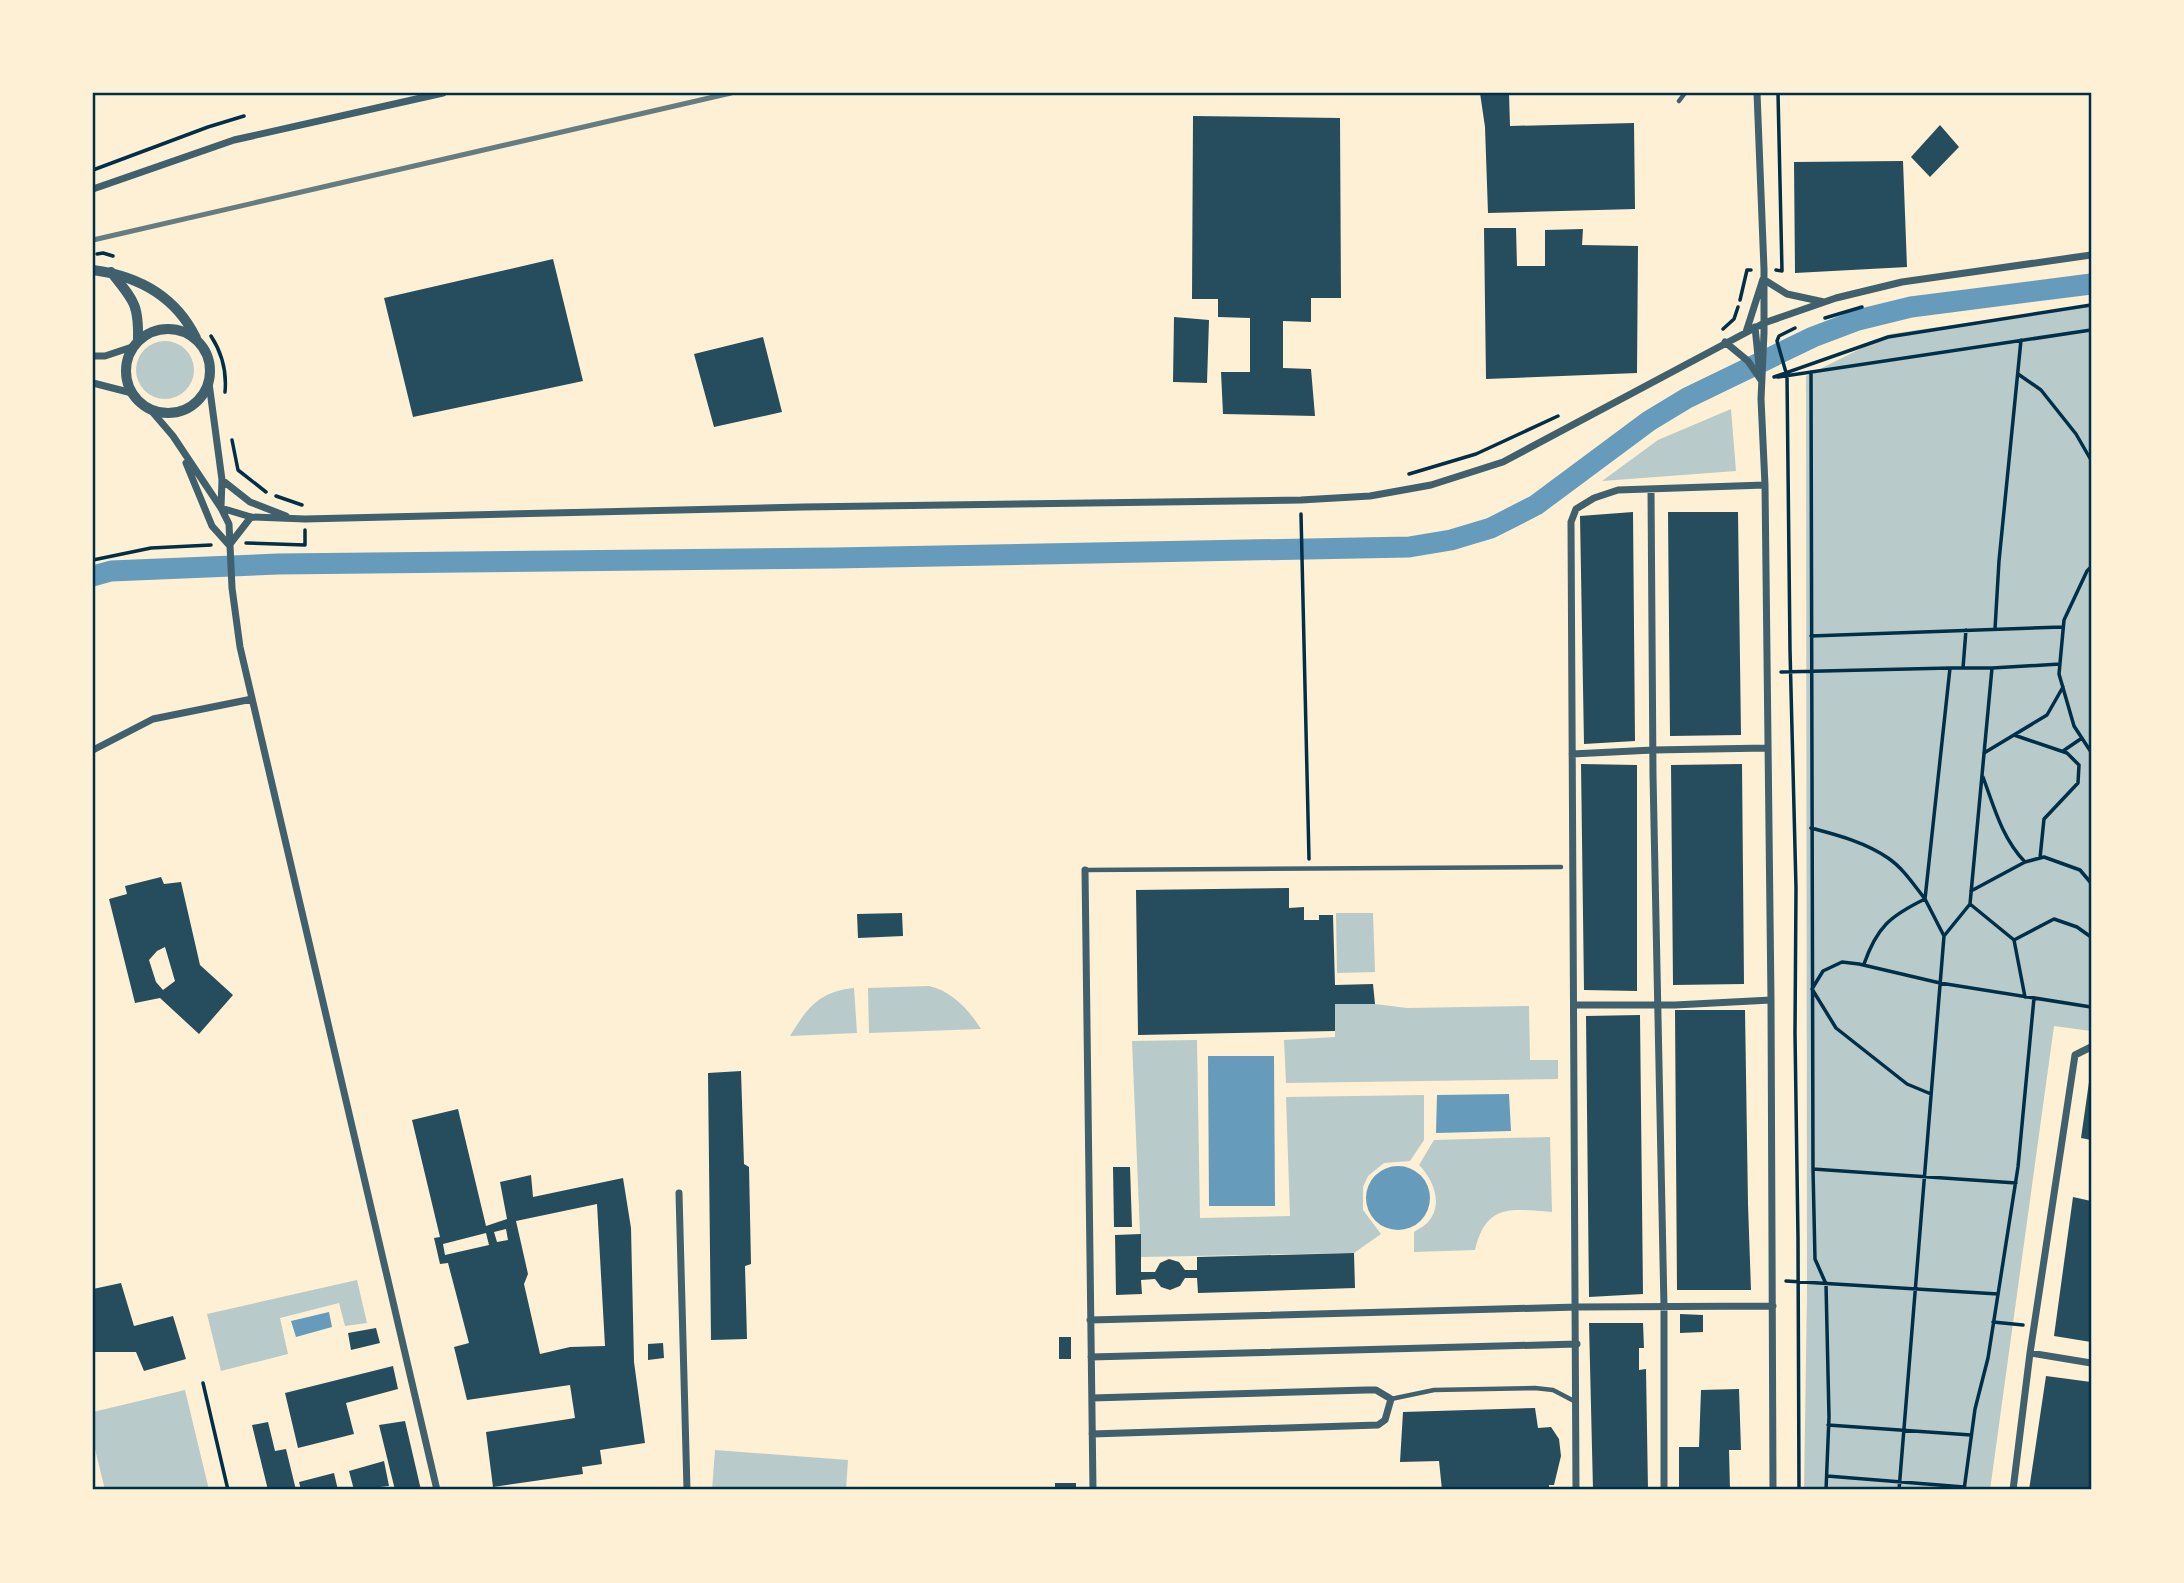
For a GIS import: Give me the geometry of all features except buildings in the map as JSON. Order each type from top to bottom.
[{"type":"street","points":[[93,189],[204,149],[260,133],[443,93]]},
{"type":"street","points":[[1757,93],[1764,323],[1761,399],[1765,485],[1771,1000],[1773,1490]]},
{"type":"street","points":[[221,508],[251,517],[305,519],[803,506],[1301,500],[1370,496],[1431,485],[1503,462],[1755,327],[1825,302],[1902,282],[2091,256]]},
{"type":"street","points":[[93,270],[135,279],[168,301],[188,322],[209,359],[210,404],[222,480],[221,508]]},
{"type":"street","points":[[111,272],[134,301],[138,316],[136,344]]},
{"type":"street","points":[[1763,279],[1787,294],[1825,302]]},
{"type":"street","points":[[1746,332],[1763,279]]},
{"type":"street","points":[[1755,327],[1761,380]]},
{"type":"street","points":[[132,393],[126,366],[136,344],[148,333],[174,329],[197,340]]},
{"type":"street","points":[[1725,342],[1739,351],[1761,380]]},
{"type":"street","points":[[93,356],[105,355],[136,344]]},
{"type":"street","points":[[93,383],[132,393],[149,408],[178,445],[229,524],[232,588],[240,647],[437,1490]]},
{"type":"street","points":[[149,408],[164,412],[185,409],[202,396],[209,383]]},
{"type":"street","points":[[178,445],[212,526],[229,545]]},
{"type":"street","points":[[222,480],[250,502],[293,519]]},
{"type":"street","points":[[1576,1490],[1571,522],[1576,509],[1594,498],[1618,490],[1765,485]]},
{"type":"street","points":[[1651,489],[1653,750],[1664,1307],[1664,1490]]},
{"type":"street","points":[[229,545],[251,517]]},
{"type":"street","points":[[93,750],[153,719],[252,699]]},
{"type":"street","points":[[1572,754],[1768,748]]},
{"type":"street","points":[[1085,870],[1093,1490]]},
{"type":"street","points":[[1574,1005],[1771,1000]]},
{"type":"street","points":[[2013,1490],[2030,1353],[2075,1055],[2091,1048]]},
{"type":"street","points":[[679,1194],[687,1490]]},
{"type":"street","points":[[1090,1320],[1577,1307],[1773,1307]]},
{"type":"street","points":[[1091,1357],[1577,1344]]},
{"type":"street","points":[[2030,1353],[2091,1363]]},
{"type":"street","points":[[1092,1398],[1366,1390],[1376,1390],[1391,1398],[1385,1420],[1378,1425],[1092,1434]]},
{"type":"lane","points":[[1085,870],[1561,867]]},
{"type":"lane","points":[[1391,1398],[1434,1390],[1535,1388],[1553,1390],[1577,1402]]},
{"type":"path","points":[[93,170],[244,116]]},
{"type":"path","points":[[1816,320],[1870,305]]},
{"type":"path","points":[[1761,380],[1787,374],[1888,337],[2091,305]]},
{"type":"path","points":[[1799,1490],[1796,888],[1790,672],[1787,374],[1777,341],[1779,336],[1803,324]]},
{"type":"path","points":[[1787,374],[2091,330]]},
{"type":"path","points":[[1995,629],[1999,561],[2021,341]]},
{"type":"path","points":[[1811,372],[1815,1259],[1826,1284],[1826,1490]]},
{"type":"path","points":[[2018,374],[2041,390],[2076,434],[2091,460]]},
{"type":"path","points":[[1404,475],[1476,454],[1569,410]]},
{"type":"path","points":[[1301,500],[1309,868]]},
{"type":"path","points":[[93,561],[151,548],[251,542],[304,545],[305,519]]},
{"type":"path","points":[[2091,567],[2062,627],[2059,674],[2074,726],[2091,752]]},
{"type":"path","points":[[1811,636],[2062,627]]},
{"type":"path","points":[[1963,668],[1966,630]]},
{"type":"path","points":[[1767,673],[2060,664]]},
{"type":"path","points":[[1925,899],[1950,668]]},
{"type":"path","points":[[1944,936],[1970,904],[1992,668]]},
{"type":"path","points":[[1984,753],[2047,715],[2063,687]]},
{"type":"path","points":[[2014,735],[2067,753],[2079,765],[2078,783],[2043,819],[2040,858]]},
{"type":"path","points":[[2062,752],[2082,738]]},
{"type":"path","points":[[1982,775],[2000,825],[2015,852],[2025,862]]},
{"type":"path","points":[[1811,828],[1859,842],[1889,858],[1907,875],[1925,899],[1944,936],[1899,1490]]},
{"type":"path","points":[[1971,891],[2025,862],[2044,857],[2080,870],[2091,883]]},
{"type":"path","points":[[1864,965],[1872,940],[1886,923],[1903,910],[1925,899]]},
{"type":"path","points":[[1970,904],[2014,940],[2025,997]]},
{"type":"path","points":[[2014,940],[2054,919],[2077,927],[2091,937]]},
{"type":"path","points":[[1812,989],[1824,971],[1842,962],[1940,983],[2091,1007]]},
{"type":"path","points":[[1812,989],[1836,1028],[1907,1084],[1931,1094]]},
{"type":"path","points":[[1827,1476],[1964,1489],[1971,1435],[2016,1183],[2034,998]]},
{"type":"path","points":[[1814,1169],[2016,1183]]},
{"type":"path","points":[[1773,1281],[1998,1294]]},
{"type":"path","points":[[1993,1322],[2035,1326]]},
{"type":"path","points":[[203,1383],[228,1490]]},
{"type":"path","points":[[1828,1425],[1971,1435]]},
{"type":"shaded area","points":[[2091,305],[2091,1031],[2054,1026],[1990,1490],[1804,1490],[1807,1292],[1806,376],[1890,334]]},
{"type":"shaded area","points":[[165,341],[186,349],[194,370],[186,391],[165,399],[144,391],[136,370],[144,349]]},
{"type":"shaded area","points":[[1731,409],[1736,471],[1602,481],[1658,440]]},
{"type":"shaded area","points":[[1336,913],[1373,913],[1375,972],[1337,973]]},
{"type":"shaded area","points":[[929,986],[945,992],[959,1002],[981,1029],[869,1033],[868,988]]},
{"type":"shaded area","points":[[854,988],[857,1033],[790,1036],[802,1017],[823,997]]},
{"type":"shaded area","points":[[1335,1004],[1375,1004],[1407,1008],[1529,1006],[1530,1060],[1558,1060],[1558,1079],[1286,1083],[1284,1040],[1335,1037]]},
{"type":"shaded area","points":[[1197,1040],[1200,1218],[1290,1216],[1286,1097],[1424,1095],[1424,1140],[1410,1161],[1384,1163],[1368,1176],[1363,1187],[1363,1210],[1381,1234],[1354,1253],[1141,1257],[1132,1041]]},
{"type":"shaded area","points":[[1550,1137],[1552,1212],[1502,1212],[1486,1224],[1475,1250],[1414,1252],[1414,1232],[1428,1222],[1435,1207],[1432,1184],[1419,1165],[1434,1140]]},
{"type":"shaded area","points":[[357,1280],[367,1323],[345,1326],[339,1303],[280,1318],[288,1354],[221,1371],[207,1314]]},
{"type":"shaded area","points":[[185,1390],[209,1490],[105,1490],[93,1441],[93,1412]]},
{"type":"shaded area","points":[[715,1450],[848,1460],[846,1490],[712,1490]]},
{"type":"water","points":[[1208,1056],[1274,1056],[1275,1206],[1209,1206]]},
{"type":"water","points":[[1509,1094],[1511,1131],[1436,1133],[1437,1095]]},
{"type":"water","points":[[1398,1166],[1416,1172],[1424,1180],[1430,1198],[1424,1216],[1416,1224],[1398,1230],[1380,1224],[1372,1216],[1366,1198],[1372,1180],[1380,1172]]},
{"type":"water","points":[[329,1312],[332,1327],[296,1337],[291,1321]]},
{"type":"waterway","points":[[93,576],[111,571],[278,564],[834,558],[1409,547],[1451,540],[1491,528],[1536,505],[1649,421],[1687,398],[1813,337],[1858,320],[1911,307],[2091,284]]},
{"type":"railway","points":[[93,240],[731,93]]}]
